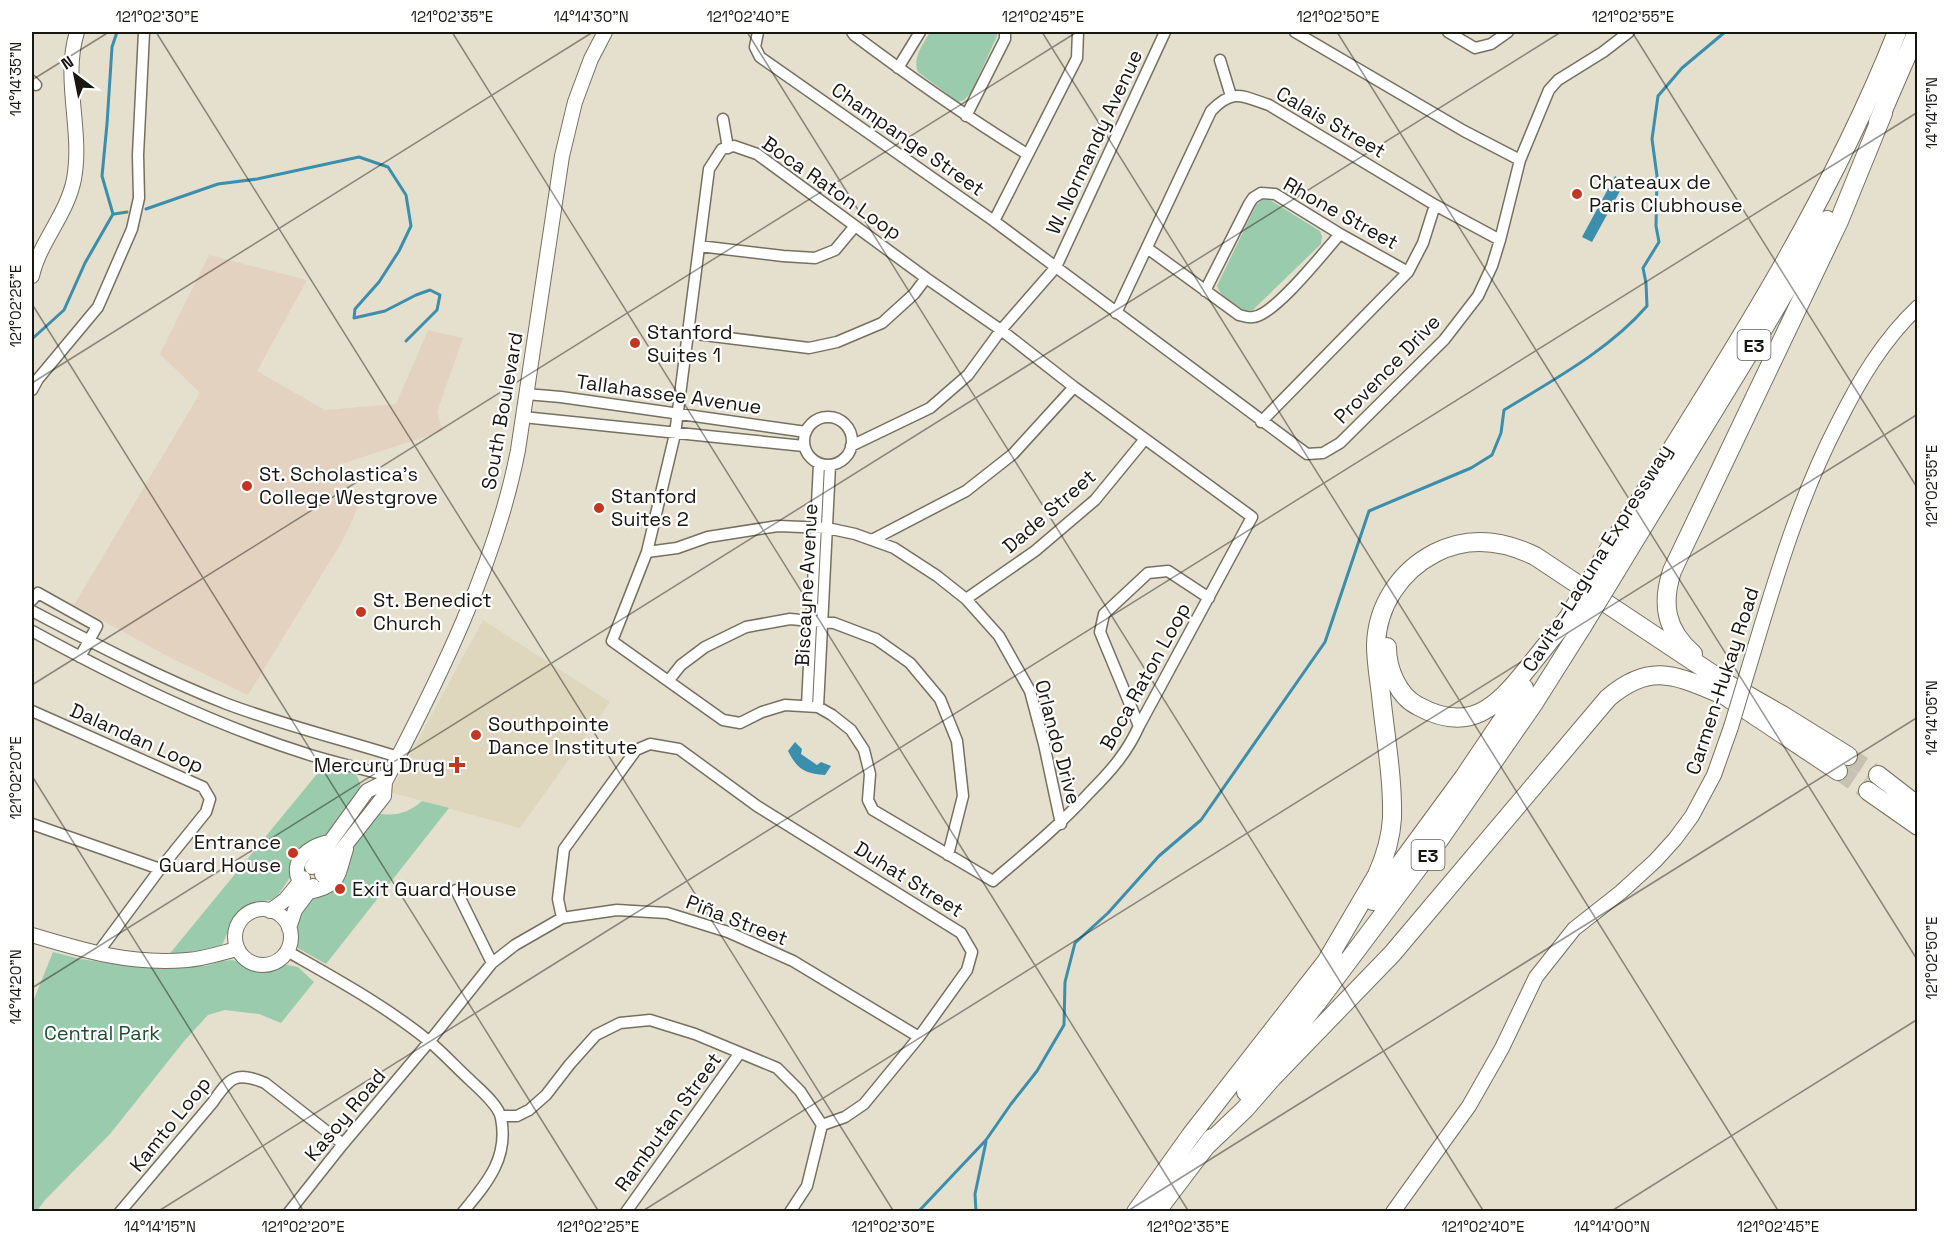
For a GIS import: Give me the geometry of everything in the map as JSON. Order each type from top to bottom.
[{"type":"highway","name":"Cavite–Laguna Expressway","points":[[1609,567],[1803,231],[1857,125],[1897,32]]},
{"type":"highway","name":"Cavite–Laguna Expressway","points":[[1205,1147],[1439,840],[1521,722],[1575,623],[1609,567],[1816,240],[1883,113],[1917,32]]},
{"type":"highway","points":[[1724,689],[1673,630],[1667,609],[1667,585],[1672,570],[1839,221],[1883,113]]},
{"type":"highway","points":[[1326,962],[1373,881],[1386,849],[1392,819],[1392,801],[1377,655],[1378,631],[1381,616],[1394,589],[1404,576],[1427,557],[1455,545],[1471,542],[1498,542],[1523,550],[1558,570],[1724,689]]},
{"type":"highway","points":[[1575,623],[1504,697],[1495,705],[1477,714],[1455,718],[1429,712],[1414,704],[1404,694],[1390,668],[1387,634],[1397,604],[1406,589],[1430,567],[1446,559],[1462,555],[1493,554],[1512,558],[1543,573],[1724,689],[1782,715],[1843,763]]},
{"type":"highway","name":"Cavite–Laguna Expressway","points":[[1326,962],[1419,841],[1575,623]]},
{"type":"highway","points":[[1205,1147],[1245,1109],[1392,954],[1608,698],[1628,683],[1658,675],[1677,677],[1724,689]]},
{"type":"highway","points":[[1917,806],[1873,783],[1917,826]]},
{"type":"highway","name":"E3","points":[[1136,1212],[1191,1135],[1326,962]]},
{"type":"highway","name":"E3","points":[[1156,1212],[1205,1147]]},
{"type":"street","points":[[32,276],[44,242],[67,204],[74,181],[77,158],[71,72],[72,46],[77,32]]},
{"type":"street","points":[[32,390],[98,307],[132,229],[139,198],[138,155],[144,32]]},
{"type":"street","name":"South Boulevard","points":[[270,910],[311,879],[348,844],[384,796],[386,779],[433,690],[472,598],[512,484],[562,156],[575,102],[591,59],[605,32]]},
{"type":"street","name":"Champange Street","points":[[758,32],[755,47],[760,57],[1056,267]]},
{"type":"street","points":[[852,32],[966,116],[1027,154]]},
{"type":"street","points":[[898,68],[920,32]]},
{"type":"street","points":[[966,116],[1005,39],[1005,32]]},
{"type":"street","points":[[994,221],[1077,58],[1078,32]]},
{"type":"street","name":"W. Normandy Avenue","points":[[1056,267],[1165,32]]},
{"type":"street","points":[[1296,32],[1464,131],[1520,160]]},
{"type":"street","points":[[1448,32],[1475,48],[1491,44],[1508,32]]},
{"type":"street","name":"Provence Drive","points":[[1056,267],[1306,454],[1323,453],[1340,443],[1444,340],[1465,314],[1478,296],[1492,266],[1520,160],[1549,90],[1558,80],[1603,52],[1629,32]]},
{"type":"street","points":[[1116,313],[1211,111],[1231,96],[1221,60]]},
{"type":"street","name":"Calais Street","points":[[1231,96],[1246,97],[1269,105],[1435,205],[1500,240]]},
{"type":"street","points":[[723,119],[728,148],[722,149],[709,169],[675,434],[647,552],[612,641],[723,720],[740,723],[762,712],[785,705],[812,707]]},
{"type":"street","name":"Boca Raton Loop","points":[[728,148],[734,146],[757,154],[1001,330],[1074,387],[1252,517],[1132,743],[1119,762],[1061,824],[993,881],[873,810],[868,800],[870,774],[864,750],[851,730],[832,715],[812,707]]},
{"type":"street","name":"Rhone Street","points":[[1205,291],[1252,198],[1261,193],[1275,194],[1408,272]]},
{"type":"street","name":"Rhone Street","points":[[1261,422],[1408,272],[1423,243],[1435,205]]},
{"type":"street","points":[[699,246],[815,258],[835,250],[855,226]]},
{"type":"street","points":[[1147,248],[1239,315],[1254,317],[1266,312],[1280,301],[1340,234]]},
{"type":"street","points":[[851,446],[930,408],[968,375],[1001,330],[1056,267]]},
{"type":"street","points":[[688,333],[809,348],[837,342],[882,323],[914,294],[926,278]]},
{"type":"street","name":"Carmen-Hukay Road","points":[[1393,1212],[1469,1106],[1502,1047],[1536,977],[1574,929],[1621,892],[1655,861],[1692,816],[1713,775],[1731,728],[1787,543],[1816,466],[1867,369],[1917,307]]},
{"type":"street","points":[[872,540],[966,491],[1013,454],[1074,387]]},
{"type":"street","name":"Tallahassee Avenue","points":[[526,394],[806,432]]},
{"type":"street","name":"Tallahassee Avenue","points":[[523,417],[804,446]]},
{"type":"street","points":[[824,418],[838,420],[849,431],[851,446],[844,459],[825,464],[812,460],[804,446],[806,432],[816,421],[824,418]]},
{"type":"street","name":"Dade Street","points":[[966,599],[1035,551],[1095,500],[1145,439]]},
{"type":"street","name":"Biscayne Avenue","points":[[812,707],[825,464]]},
{"type":"street","name":"Orlando Drive","points":[[647,552],[677,548],[708,537],[778,526],[821,528],[855,534],[894,548],[937,576],[966,599],[999,636],[1030,691],[1061,824]]},
{"type":"street","points":[[1139,726],[1100,632],[1104,614],[1148,573],[1168,571],[1209,598]]},
{"type":"street","points":[[32,600],[38,592],[97,626],[80,657]]},
{"type":"street","points":[[32,611],[88,641],[227,704],[398,757]]},
{"type":"street","points":[[669,680],[681,665],[705,646],[746,627],[789,620],[834,623],[876,639],[910,663],[940,699],[957,741],[963,796],[948,855]]},
{"type":"street","points":[[32,631],[80,657],[219,722],[304,753],[386,779]]},
{"type":"street","name":"Dalandan Loop","points":[[32,711],[203,787],[210,799],[206,812],[97,954]]},
{"type":"street","name":"Duhat Street","points":[[562,918],[558,899],[564,849],[636,750],[650,744],[679,750],[758,806],[960,933],[972,952],[967,970],[919,1037],[864,1104],[845,1117],[822,1125]]},
{"type":"street","name":"South Boulevard","points":[[289,927],[295,910],[330,842],[368,791],[386,779]]},
{"type":"street","points":[[32,824],[160,869]]},
{"type":"street","name":"South Boulevard","points":[[330,842],[311,847],[299,860],[297,868],[323,890],[341,870],[348,844]]},
{"type":"street","points":[[456,890],[492,963]]},
{"type":"street","points":[[270,910],[285,920],[289,927],[291,936],[287,951],[274,963],[257,965],[242,956],[237,949],[235,941],[239,923],[252,912],[270,910]]},
{"type":"street","name":"Piña Street","points":[[429,1042],[492,963],[515,945],[562,918],[617,910],[668,913],[728,932],[793,961],[919,1037]]},
{"type":"street","points":[[32,935],[97,954],[130,960],[190,960],[237,949]]},
{"type":"street","points":[[287,951],[369,998],[429,1042],[489,1098],[501,1116],[502,1139],[499,1161],[489,1180],[463,1212]]},
{"type":"street","points":[[501,1116],[517,1116],[529,1110],[546,1095],[596,1035],[620,1023],[650,1020],[695,1034],[777,1068],[800,1091],[822,1125],[807,1186],[790,1212]]},
{"type":"street","name":"Kasoy Road","points":[[289,1212],[429,1042]]},
{"type":"street","name":"Rambutan Street","points":[[626,1212],[739,1054]]},
{"type":"street","name":"Kamto Loop","points":[[120,1212],[213,1102],[225,1084],[238,1076],[265,1083],[343,1144]]},
{"type":"shaded area","name":"St. Scholastica's College Westgrove","points":[[209,255],[307,280],[257,371],[325,410],[396,404],[428,330],[463,338],[437,412],[443,431],[341,464],[358,507],[343,540],[248,695],[169,657],[74,605],[200,393],[160,354]]},
{"type":"shaded area","points":[[483,620],[610,702],[520,828],[390,792]]},
{"type":"green space","points":[[930,32],[997,32],[971,93],[964,100],[958,102],[918,72],[917,56]]},
{"type":"green space","points":[[1262,200],[1270,200],[1320,231],[1321,244],[1253,310],[1245,311],[1225,297],[1217,286],[1256,205]]},
{"type":"green space","points":[[326,763],[350,770],[360,782],[361,790],[338,823],[291,876],[278,895],[271,900],[251,903],[239,911],[222,945],[216,949],[167,957]]},
{"type":"green space","points":[[422,801],[449,808],[326,964],[296,947],[293,923],[377,813],[401,813]]},
{"type":"green space","name":"Central Park","points":[[53,952],[80,959],[164,968],[206,966],[233,960],[252,968],[272,968],[282,964],[298,967],[314,982],[281,1023],[259,1014],[225,1010],[208,1015],[185,1040],[110,1134],[37,1211],[32,1212],[32,1004]]},
{"type":"water","points":[[1615,176],[1625,182],[1592,242],[1582,237]]},
{"type":"water","points":[[795,742],[802,749],[801,754],[817,765],[821,762],[831,766],[825,775],[807,772],[795,762],[788,751]]},
{"type":"waterway","points":[[32,339],[64,310],[85,263],[113,214],[102,176],[112,47],[117,32]]},
{"type":"waterway","points":[[918,1212],[986,1140],[1037,1071],[1064,1025],[1065,982],[1075,943],[1108,913],[1159,856],[1201,820],[1325,642],[1369,511],[1471,468],[1492,455],[1501,433],[1504,410],[1561,376],[1616,337],[1647,306],[1643,268],[1659,242],[1656,226],[1657,176],[1652,139],[1658,96],[1682,68],[1725,32]]},
{"type":"waterway","points":[[146,209],[218,184],[257,179],[359,157],[388,167],[406,195],[411,226],[399,251],[379,282],[355,309],[354,318],[385,311],[430,290],[440,295],[437,310],[406,341]]},
{"type":"waterway","points":[[114,214],[127,212]]},
{"type":"waterway","points":[[976,1212],[975,1194],[986,1142]]},
{"type":"tunnel","points":[[1848,756],[1878,775]]},
{"type":"tunnel","points":[[1838,771],[1868,791]]},
{"type":"place","name":"Chateaux de Paris Clubhouse","points":[[1577,194]]},
{"type":"place","name":"Stanford Suites 1","points":[[635,343]]},
{"type":"place","name":"St. Scholastica's College Westgrove","points":[[247,486]]},
{"type":"place","name":"Stanford Suites 2","points":[[599,508]]},
{"type":"place","name":"St. Benedict Church","points":[[361,612]]},
{"type":"place","name":"Southpointe Dance Institute","points":[[476,735]]},
{"type":"place","name":"Mercury Drug","points":[[457,765]]},
{"type":"place","name":"Entrance Guard House","points":[[293,853]]},
{"type":"place","name":"Exit Guard House","points":[[340,889]]}]
